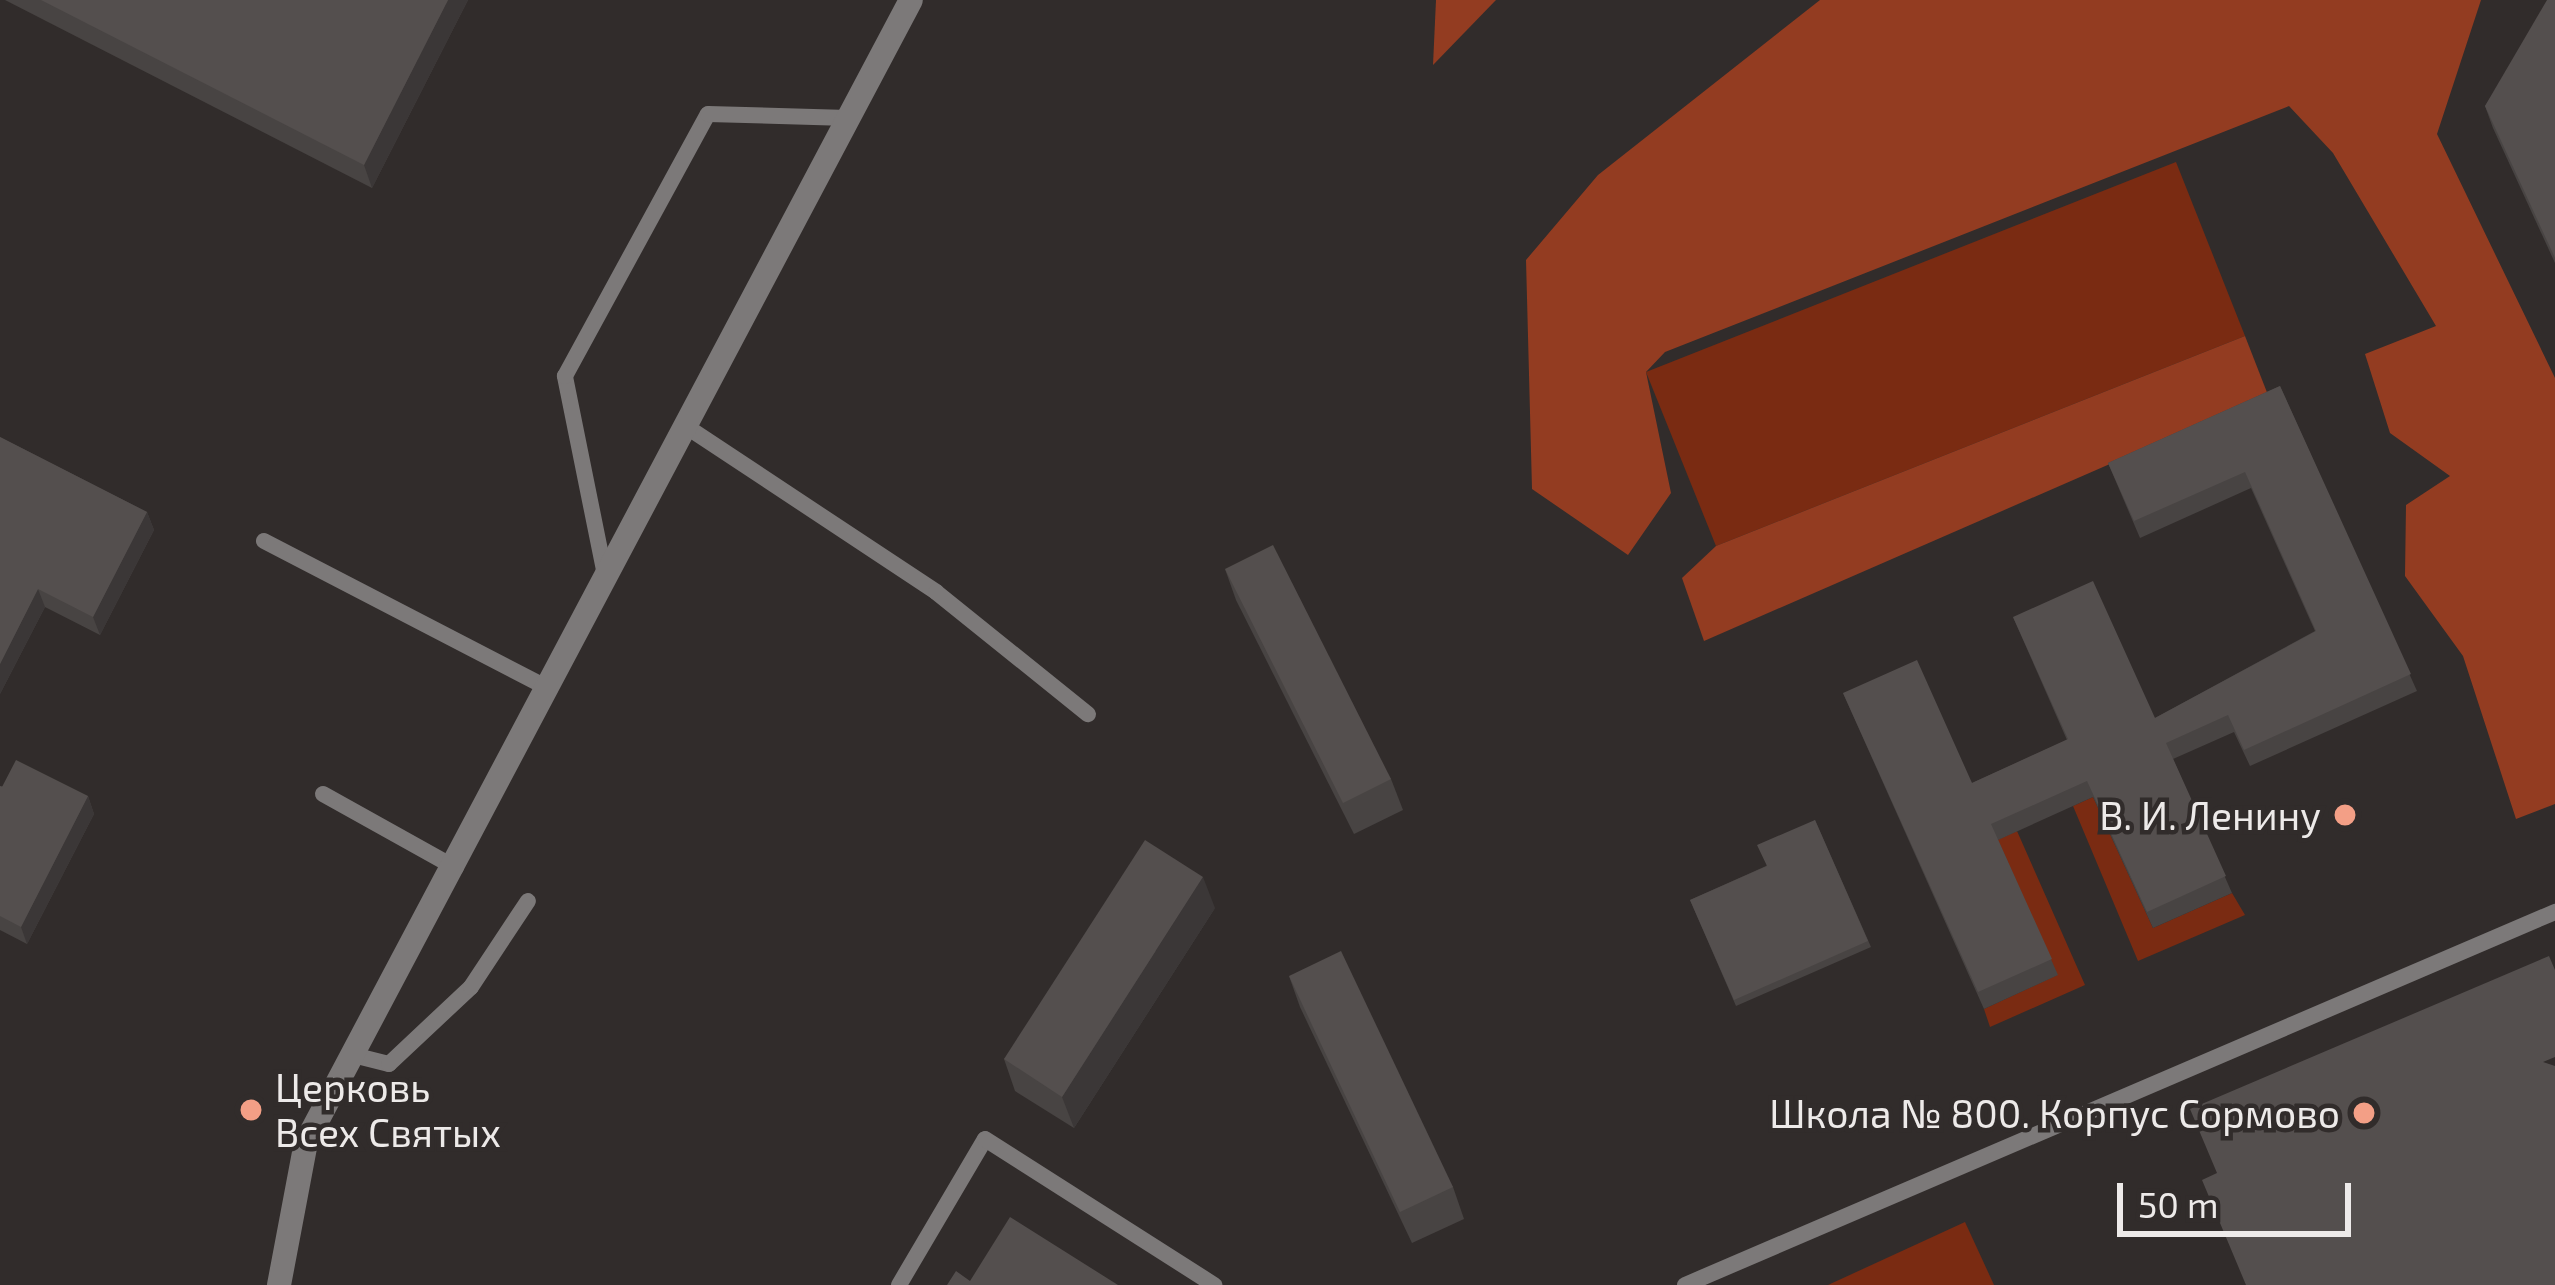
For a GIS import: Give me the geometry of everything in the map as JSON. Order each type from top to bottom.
[{"type":"street","points":[[279,1285],[306,1142],[456,868],[911,0]]},
{"type":"lane","points":[[607,582],[565,376],[708,114],[848,118]]},
{"type":"lane","points":[[688,427],[936,592],[1088,714]]},
{"type":"lane","points":[[264,541],[550,688]]},
{"type":"lane","points":[[323,794],[456,868]]},
{"type":"lane","points":[[353,1055],[389,1064],[471,987],[528,901]]},
{"type":"lane","points":[[1685,1285],[2555,912]]},
{"type":"lane","points":[[899,1285],[985,1139],[1214,1285]]},
{"type":"shaded area","points":[[1436,0],[1496,0],[1433,65]]},
{"type":"shaded area","points":[[1820,0],[2481,0],[2437,134],[2555,378],[2555,804],[2516,819],[2463,656],[2405,576],[2406,505],[2450,476],[2390,433],[2365,354],[2436,326],[2333,153],[2289,106],[1665,352],[1646,372],[1671,493],[1628,555],[1532,489],[1526,260],[1598,175]]},
{"type":"shaded area","points":[[2176,162],[2245,336],[1716,546],[1646,372]]},
{"type":"shaded area","points":[[2245,336],[2268,395],[1704,641],[1682,578],[1716,546]]},
{"type":"shaded area","points":[[2093,797],[2153,928],[2232,893],[2245,915],[2138,961],[2073,806]]},
{"type":"shaded area","points":[[2017,831],[2085,985],[1990,1027],[1984,1009],[2057,975],[1997,840]]},
{"type":"shaded area","points":[[1965,1222],[1994,1285],[1828,1285]]},
{"type":"building","points":[[41,0],[448,0],[364,165]]},
{"type":"building","points":[[2547,0],[2555,0],[2555,258],[2485,106]]},
{"type":"building","points":[[2280,386],[2411,674],[2244,750],[2228,715],[2166,743],[2226,876],[2147,912],[2087,781],[1991,824],[2052,959],[1978,992],[1843,693],[1917,660],[1972,783],[2068,739],[2013,617],[2093,581],[2155,718],[2316,631],[2245,472],[2134,521],[2108,463]]},
{"type":"building","points":[[0,437],[147,512],[93,617],[38,589],[0,664]]},
{"type":"building","points":[[1273,545],[1391,779],[1343,803],[1225,569]]},
{"type":"building","points":[[16,760],[88,796],[21,927],[0,916],[0,786]]},
{"type":"building","points":[[1815,820],[1868,941],[1734,1000],[1690,900],[1767,866],[1757,845]]},
{"type":"building","points":[[1145,840],[1203,877],[1062,1097],[1004,1059]]},
{"type":"building","points":[[1341,951],[1453,1187],[1400,1212],[1289,976]]},
{"type":"building","name":"Школа № 800. Корпус Сормово","points":[[2549,956],[2555,970],[2555,1057],[2543,1062],[2555,1066],[2555,1285],[2246,1285],[2202,1180],[2217,1173],[2190,1109]]},
{"type":"building","points":[[1010,1217],[1118,1285],[947,1285],[956,1271],[970,1281]]},
{"type":"place","name":"В. И. Ленину","points":[[2345,815]]},
{"type":"place","name":"Церковь Всех Святых","points":[[251,1110]]},
{"type":"place","name":"Школа № 800. Корпус Сормово","points":[[2364,1113]]}]
